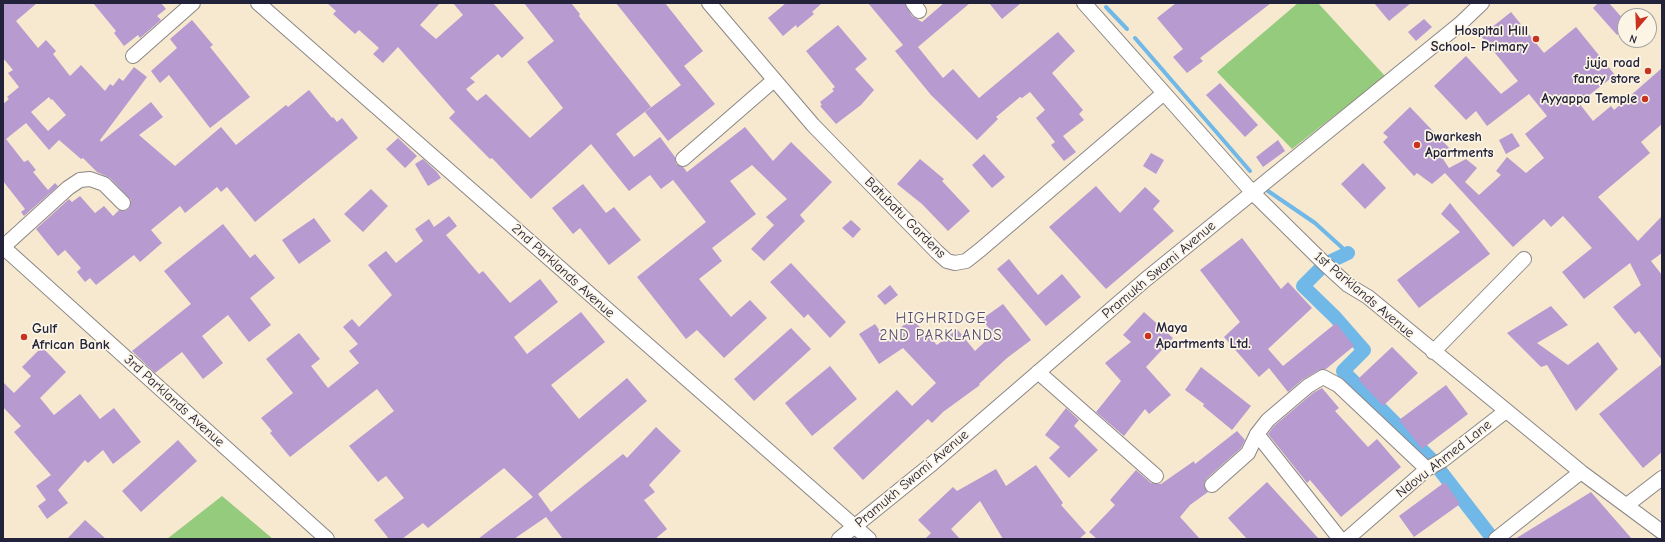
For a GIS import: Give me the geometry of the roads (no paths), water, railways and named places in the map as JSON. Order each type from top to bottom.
[{"type":"street","points":[[133,56],[193,3]]},
{"type":"street","name":"2nd Parklands Avenue","points":[[258,3],[868,539]]},
{"type":"street","name":"Batubatu Gardens","points":[[708,3],[813,125],[937,252],[947,261],[955,263],[966,261],[980,250],[1164,93]]},
{"type":"street","name":"1st Parklands Avenue","points":[[1084,3],[1253,193],[1348,285],[1368,297],[1581,472],[1662,532]]},
{"type":"street","name":"Pramukh Swami Avenue","points":[[839,539],[933,463],[1145,280],[1460,24],[1482,3]]},
{"type":"street","points":[[683,159],[774,80]]},
{"type":"street","points":[[3,247],[68,188],[80,180],[90,179],[104,184],[123,203]]},
{"type":"street","name":"3rd Parklands Avenue","points":[[3,247],[327,539]]},
{"type":"street","points":[[1434,352],[1524,259]]},
{"type":"street","points":[[1038,372],[1156,476]]},
{"type":"street","points":[[1212,485],[1248,453],[1257,434],[1268,420],[1308,386],[1323,377],[1338,384],[1427,468]]},
{"type":"street","name":"Ndovu Ahmed Lane","points":[[1347,539],[1427,468],[1443,460],[1506,411]]},
{"type":"street","points":[[1257,434],[1340,539]]},
{"type":"street","points":[[1496,539],[1581,472]]},
{"type":"street","points":[[1627,505],[1662,478]]},
{"type":"waterway","points":[[1106,7],[1127,29]]},
{"type":"waterway","points":[[1135,38],[1250,171]]},
{"type":"waterway","points":[[1268,191],[1315,223],[1348,253]]},
{"type":"waterway","points":[[1348,253],[1325,264],[1303,286],[1335,317],[1364,350],[1343,371],[1432,460],[1493,539]]},
{"type":"place","name":"Hospital Hill School- Primary","points":[[1536,39]]},
{"type":"place","name":"juja road fancy store","points":[[1648,71]]},
{"type":"place","name":"Ayyappa Temple","points":[[1645,99]]},
{"type":"place","name":"Dwarkesh Apartments","points":[[1417,145]]},
{"type":"place","name":"Maya Apartments Ltd.","points":[[1148,336]]},
{"type":"place","name":"Gulf African Bank","points":[[24,337]]},
{"type":"district","name":"HIGHRIDGE 2ND PARKLANDS","points":[[941,328]]}]
